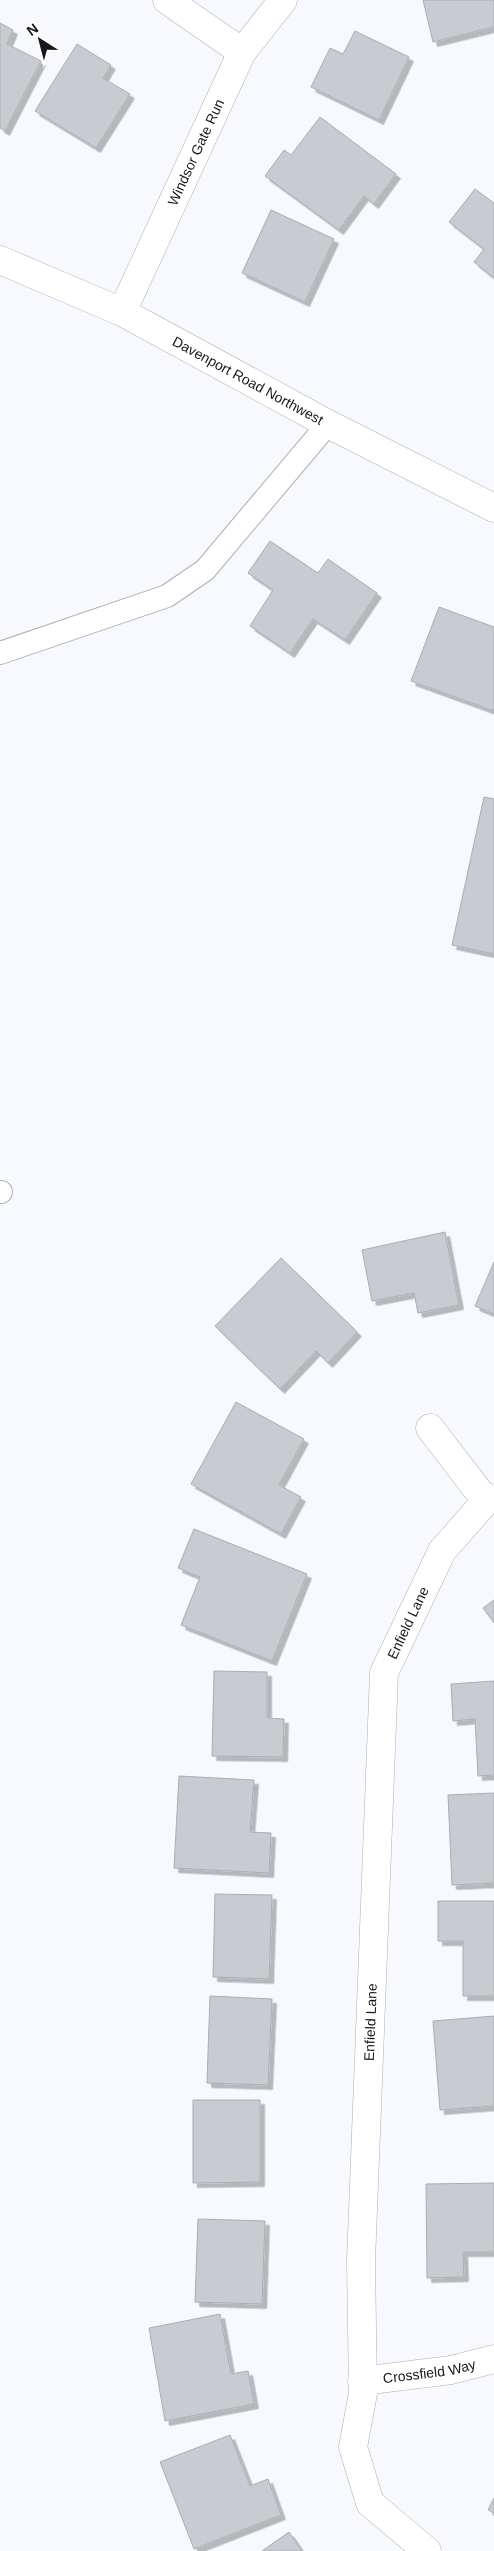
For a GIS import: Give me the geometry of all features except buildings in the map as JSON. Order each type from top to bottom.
[{"type":"street","points":[[167,0],[242,52]]},
{"type":"street","name":"Windsor Gate Run","points":[[122,312],[242,52],[283,0]]},
{"type":"street","name":"Davenport Road Northwest","points":[[0,260],[122,312],[328,424],[494,508]]},
{"type":"street","points":[[430,1428],[490,1500]]},
{"type":"street","name":"Enfield Lane","points":[[427,2551],[370,2503],[353,2447],[362,2393],[361,2261],[384,1673],[442,1551],[490,1500]]},
{"type":"street","name":"Crossfield Way","points":[[362,2381],[451,2370],[494,2358]]},
{"type":"lane","points":[[0,653],[167,596],[206,570],[328,424]]}]
